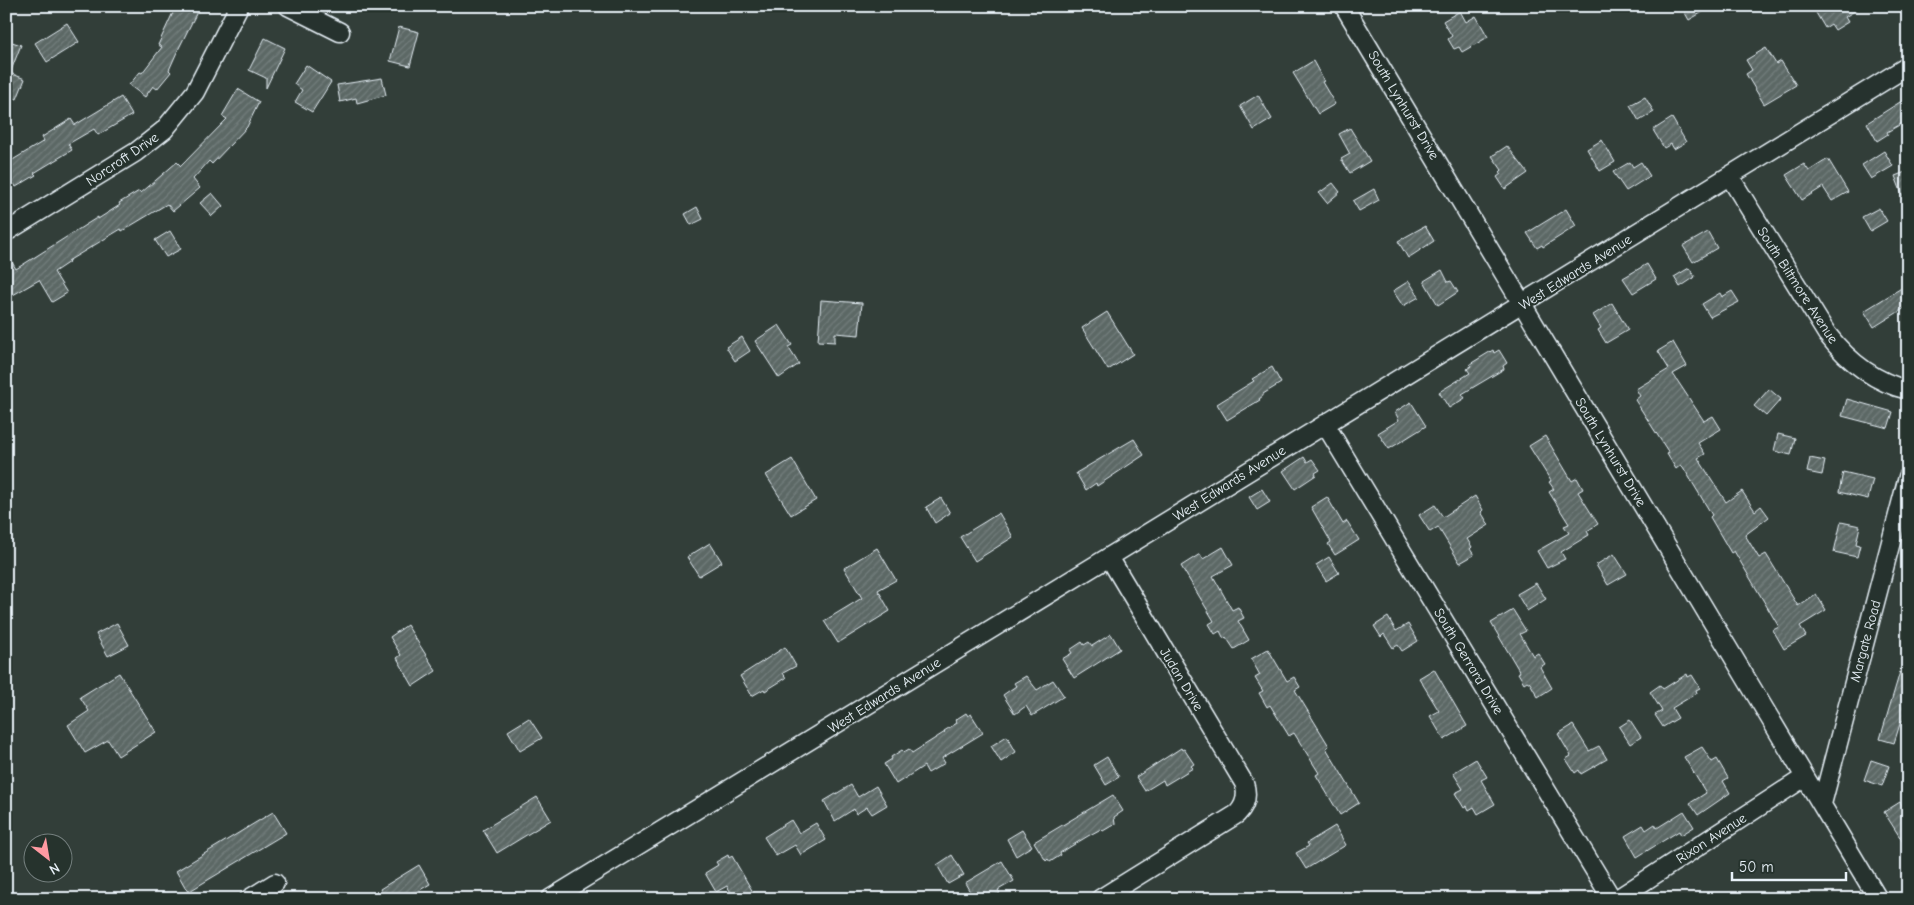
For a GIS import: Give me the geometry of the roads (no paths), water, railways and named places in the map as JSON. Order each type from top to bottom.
[{"type":"street","name":"Norcroft Drive","points":[[6,232],[136,152],[164,130],[195,92],[239,6]]},
{"type":"street","points":[[288,6],[340,32]]},
{"type":"street","name":"South Lynhurst Drive","points":[[1344,6],[1878,899]]},
{"type":"street","name":"West Edwards Avenue","points":[[550,899],[1523,304],[1908,66]]},
{"type":"street","name":"South Biltmore Avenue","points":[[1730,176],[1827,334],[1838,348],[1870,375],[1888,384],[1908,390]]},
{"type":"street","name":"South Gerrard Drive","points":[[1325,424],[1612,899]]},
{"type":"street","name":"Margate Road","points":[[1822,804],[1908,477]]},
{"type":"street","name":"Judan Drive","points":[[1100,899],[1237,814],[1244,803],[1246,792],[1244,783],[1110,557]]},
{"type":"street","name":"Rixon Avenue","points":[[1617,899],[1805,777]]},
{"type":"street","points":[[249,899],[275,883]]}]
